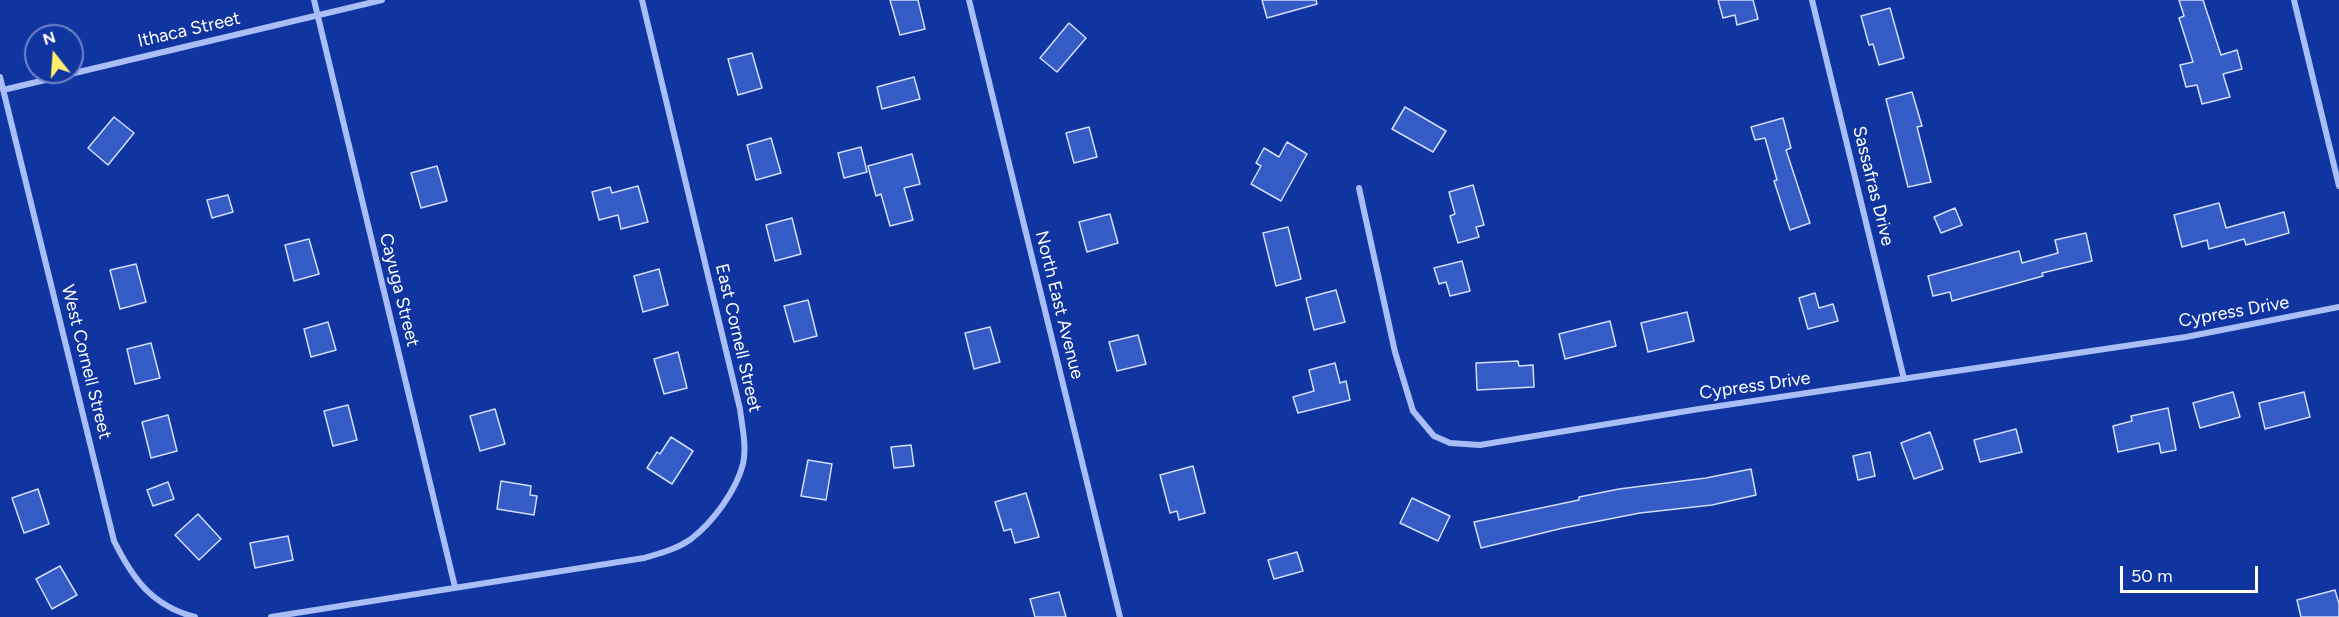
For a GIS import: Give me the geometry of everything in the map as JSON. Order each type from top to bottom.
[{"type":"street","name":"Cayuga Street","points":[[314,0],[455,587]]},
{"type":"street","name":"Ithaca Street","points":[[3,90],[382,0]]},
{"type":"street","name":"East Cornell Street","points":[[455,587],[644,558],[670,551],[690,540],[706,525],[734,485],[743,463],[744,438],[735,378],[676,150],[642,0]]},
{"type":"street","name":"North East Avenue","points":[[969,0],[1119,617]]},
{"type":"street","name":"Sassafras Drive","points":[[1812,0],[1904,379]]},
{"type":"street","points":[[2294,0],[2339,186]]},
{"type":"street","name":"West Cornell Street","points":[[0,77],[114,541],[124,562],[153,598],[173,610],[195,617]]},
{"type":"street","name":"Cypress Drive","points":[[1359,188],[1395,352],[1413,411],[1434,436],[1464,446],[2186,337],[2339,307]]},
{"type":"street","points":[[271,617],[455,587]]},
{"type":"building","points":[[890,0],[918,0],[925,29],[900,35]]},
{"type":"building","points":[[1262,0],[1316,0],[1317,4],[1267,18]]},
{"type":"building","points":[[1718,0],[1753,0],[1758,19],[1737,25],[1735,15],[1723,18]]},
{"type":"building","points":[[2179,0],[2203,0],[2221,55],[2237,50],[2242,69],[2223,74],[2230,97],[2202,104],[2197,85],[2186,87],[2180,65],[2193,62],[2179,18],[2184,16]]},
{"type":"building","points":[[1890,8],[1904,58],[1879,65],[1873,44],[1869,45],[1861,16]]},
{"type":"building","points":[[1069,23],[1086,38],[1057,72],[1040,58]]},
{"type":"building","points":[[752,53],[762,88],[738,95],[728,59]]},
{"type":"building","points":[[914,77],[920,99],[882,109],[877,87]]},
{"type":"building","points":[[1912,92],[1922,126],[1917,127],[1931,182],[1908,187],[1886,99]]},
{"type":"building","points":[[1405,107],[1446,131],[1433,152],[1392,129]]},
{"type":"building","points":[[114,117],[134,133],[108,165],[88,148]]},
{"type":"building","points":[[1783,118],[1791,148],[1786,150],[1810,223],[1790,230],[1774,181],[1777,180],[1765,138],[1755,140],[1751,127]]},
{"type":"building","points":[[1089,127],[1097,157],[1074,163],[1066,133]]},
{"type":"building","points":[[771,138],[781,173],[756,180],[747,145]]},
{"type":"building","points":[[1287,142],[1307,154],[1281,201],[1251,184],[1261,166],[1256,163],[1264,148],[1279,157]]},
{"type":"building","points":[[861,147],[867,172],[844,178],[838,153]]},
{"type":"building","points":[[912,154],[920,184],[904,188],[913,220],[890,226],[881,194],[876,196],[868,166]]},
{"type":"building","points":[[437,166],[447,201],[421,208],[411,173]]},
{"type":"building","points":[[1473,185],[1484,225],[1476,227],[1479,237],[1458,243],[1450,216],[1455,214],[1449,192]]},
{"type":"building","points":[[638,186],[648,222],[621,229],[618,215],[599,220],[592,192],[610,187],[612,193]]},
{"type":"building","points":[[228,195],[233,212],[212,218],[207,200]]},
{"type":"building","points":[[2219,203],[2226,228],[2284,212],[2289,233],[2246,245],[2244,239],[2209,249],[2207,240],[2182,247],[2174,215]]},
{"type":"building","points":[[1955,208],[1962,225],[1941,233],[1934,217]]},
{"type":"building","points":[[1110,214],[1118,243],[1087,252],[1079,222]]},
{"type":"building","points":[[792,218],[801,254],[775,261],[766,225]]},
{"type":"building","points":[[1288,227],[1301,279],[1276,286],[1263,233]]},
{"type":"building","points":[[2086,233],[2092,261],[2042,273],[2043,276],[1952,301],[1950,292],[1933,296],[1928,276],[2019,251],[2022,263],[2058,253],[2055,240]]},
{"type":"building","points":[[309,239],[319,274],[294,281],[285,245]]},
{"type":"building","points":[[1462,261],[1470,291],[1450,296],[1446,282],[1439,284],[1434,268]]},
{"type":"building","points":[[136,264],[146,302],[120,309],[110,270]]},
{"type":"building","points":[[659,269],[668,305],[643,312],[634,276]]},
{"type":"building","points":[[1336,290],[1345,322],[1314,330],[1306,298]]},
{"type":"building","points":[[1815,293],[1819,308],[1833,304],[1838,321],[1808,329],[1799,298]]},
{"type":"building","points":[[808,300],[817,336],[794,342],[784,306]]},
{"type":"building","points":[[1687,312],[1694,341],[1648,352],[1641,323]]},
{"type":"building","points":[[1610,321],[1616,346],[1565,359],[1559,334]]},
{"type":"building","points":[[328,322],[336,350],[311,357],[304,329]]},
{"type":"building","points":[[990,327],[1000,362],[974,369],[965,333]]},
{"type":"building","points":[[1138,335],[1146,364],[1117,371],[1109,342]]},
{"type":"building","points":[[151,343],[160,378],[135,384],[127,349]]},
{"type":"building","points":[[678,352],[687,388],[664,394],[654,359]]},
{"type":"building","points":[[1518,361],[1519,366],[1533,365],[1534,387],[1477,390],[1476,363]]},
{"type":"building","points":[[1335,363],[1340,383],[1346,381],[1350,400],[1298,413],[1293,397],[1314,391],[1309,370]]},
{"type":"building","points":[[2233,392],[2240,417],[2200,428],[2193,403]]},
{"type":"building","points":[[2304,392],[2310,417],[2265,429],[2259,403]]},
{"type":"building","points":[[348,405],[357,440],[333,446],[324,411]]},
{"type":"building","points":[[2168,408],[2176,450],[2161,453],[2159,443],[2118,452],[2113,426],[2132,421],[2131,416]]},
{"type":"building","points":[[495,409],[505,444],[480,451],[470,416]]},
{"type":"building","points":[[168,415],[177,451],[151,458],[142,422]]},
{"type":"building","points":[[2016,429],[2022,452],[1980,462],[1974,440]]},
{"type":"building","points":[[1930,432],[1943,469],[1914,479],[1901,443]]},
{"type":"building","points":[[671,437],[693,451],[672,484],[647,468],[657,452],[660,454]]},
{"type":"building","points":[[911,445],[914,466],[894,468],[891,447]]},
{"type":"building","points":[[1870,452],[1875,476],[1858,480],[1853,456]]},
{"type":"building","points":[[808,460],[832,464],[826,500],[801,496]]},
{"type":"building","points":[[1193,466],[1205,513],[1179,520],[1177,511],[1170,513],[1160,475]]},
{"type":"building","points":[[1751,469],[1756,495],[1712,505],[1640,513],[1563,528],[1481,548],[1474,522],[1579,500],[1579,497],[1619,489],[1706,478]]},
{"type":"building","points":[[501,481],[531,486],[530,495],[537,496],[534,515],[497,509]]},
{"type":"building","points":[[168,482],[174,499],[153,506],[147,490]]},
{"type":"building","points":[[38,489],[49,524],[24,533],[12,498]]},
{"type":"building","points":[[1026,493],[1039,537],[1015,543],[1011,529],[1004,531],[995,502]]},
{"type":"building","points":[[1412,498],[1450,516],[1438,541],[1400,523]]},
{"type":"building","points":[[198,514],[221,539],[199,560],[175,535]]},
{"type":"building","points":[[288,536],[293,560],[255,568],[250,543]]},
{"type":"building","points":[[1297,552],[1303,571],[1274,579],[1268,560]]},
{"type":"building","points":[[60,566],[77,595],[52,609],[36,579]]},
{"type":"building","points":[[2335,590],[2339,604],[2339,617],[2301,617],[2297,600]]},
{"type":"building","points":[[1059,592],[1066,617],[1035,617],[1030,599]]}]
